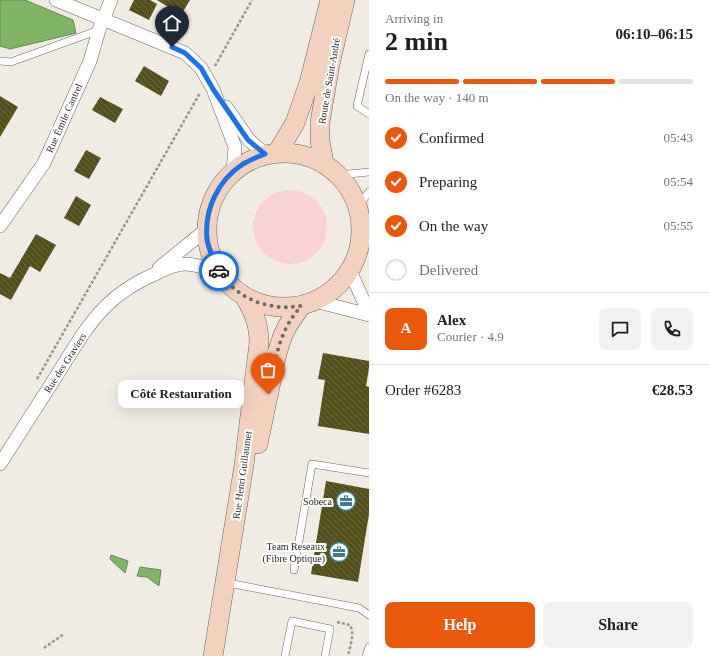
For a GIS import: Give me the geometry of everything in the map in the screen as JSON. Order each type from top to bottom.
[{"type":"main road","name":"Route de Saint-André","points":[[271,154],[295,123],[309,83],[330,0]]},
{"type":"main road","name":"Route de Saint-André","points":[[324,163],[320,140],[320,122],[330,64],[345,0]]},
{"type":"main road","points":[[292,152],[306,155],[324,163],[339,175],[354,195],[364,199],[361,220],[362,233],[356,259],[350,271],[329,294],[308,303],[286,307],[258,303],[231,286],[220,273],[212,257],[207,229],[210,208],[215,195],[223,182],[233,172],[254,158],[271,154],[292,152]]},
{"type":"main road","name":"Rue Henri Guillaumet","points":[[213,656],[244,465],[259,343],[257,323],[245,296]]},
{"type":"main road","name":"Rue Henri Guillaumet","points":[[222,656],[254,462],[277,353],[288,324],[308,303]]},
{"type":"street","points":[[56,0],[101,25],[185,53],[201,68],[210,84],[248,140],[271,154]]},
{"type":"street","name":"Rue Émile Cantrel","points":[[0,226],[44,163],[90,61],[101,25],[111,0]]},
{"type":"street","points":[[210,84],[235,147],[233,172]]},
{"type":"street","points":[[147,278],[207,229]]},
{"type":"street","points":[[147,278],[167,269],[185,264],[203,267],[220,273]]},
{"type":"street","points":[[350,271],[369,314]]},
{"type":"street","name":"Rue des Graviers","points":[[0,464],[91,322],[107,305],[123,292],[147,278]]},
{"type":"street","points":[[308,303],[369,314]]},
{"type":"lane","points":[[0,61],[11,62],[101,25]]},
{"type":"lane","points":[[369,54],[357,106],[369,114]]},
{"type":"lane","points":[[339,175],[369,172]]},
{"type":"lane","points":[[294,570],[312,464],[369,474]]},
{"type":"lane","points":[[233,584],[359,608],[369,615]]},
{"type":"lane","points":[[285,656],[292,621],[330,629],[325,656]]},
{"type":"lane","points":[[366,656],[369,647]]},
{"type":"path","points":[[34,384],[180,126],[210,84],[252,0]]},
{"type":"path","points":[[337,622],[348,624],[351,628],[352,632],[348,656]]},
{"type":"path","points":[[44,648],[64,634]]},
{"type":"shaded area","points":[[0,0],[25,0],[73,20],[76,33],[10,49],[0,46]]},
{"type":"shaded area","points":[[290,190],[304,193],[316,201],[324,213],[327,227],[324,241],[316,253],[304,261],[290,264],[276,261],[264,253],[256,241],[253,227],[256,213],[264,201],[276,193]]},
{"type":"shaded area","points":[[111,555],[128,561],[125,573],[110,559]]},
{"type":"shaded area","points":[[140,567],[161,570],[159,586],[147,577],[137,576]]},
{"type":"building","points":[[134,0],[150,0],[157,4],[149,20],[129,10]]},
{"type":"building","points":[[157,0],[190,0],[181,15]]},
{"type":"building","points":[[144,66],[169,81],[161,96],[135,81]]},
{"type":"building","points":[[0,96],[18,107],[0,137]]},
{"type":"building","points":[[100,97],[123,109],[115,123],[92,110]]},
{"type":"building","points":[[86,150],[101,158],[89,179],[74,171]]},
{"type":"building","points":[[76,196],[91,205],[79,226],[64,218]]},
{"type":"building","points":[[36,234],[56,245],[40,272],[30,266],[11,300],[0,294],[0,273],[10,278]]},
{"type":"building","points":[[323,353],[369,361],[366,386],[369,387],[369,434],[318,426],[325,380],[318,379]]},
{"type":"building","points":[[326,481],[369,489],[369,514],[358,582],[311,574]]},
{"type":"way so far","points":[[219,271],[231,286],[258,303],[286,307],[301,306],[288,324],[283,335],[277,353],[268,394]]},
{"type":"place","name":"Côté Restauration","points":[[268,394]]},
{"type":"place","name":"Sobeca","points":[[346,501]]},
{"type":"place","name":"Team Reseaux (Fibre Optique)","points":[[339,552]]},
{"type":"route","points":[[172,47],[185,53],[201,68],[213,89],[248,140],[265,154],[243,164],[233,172],[223,182],[215,195],[210,208],[207,229],[212,257],[219,271]]}]
